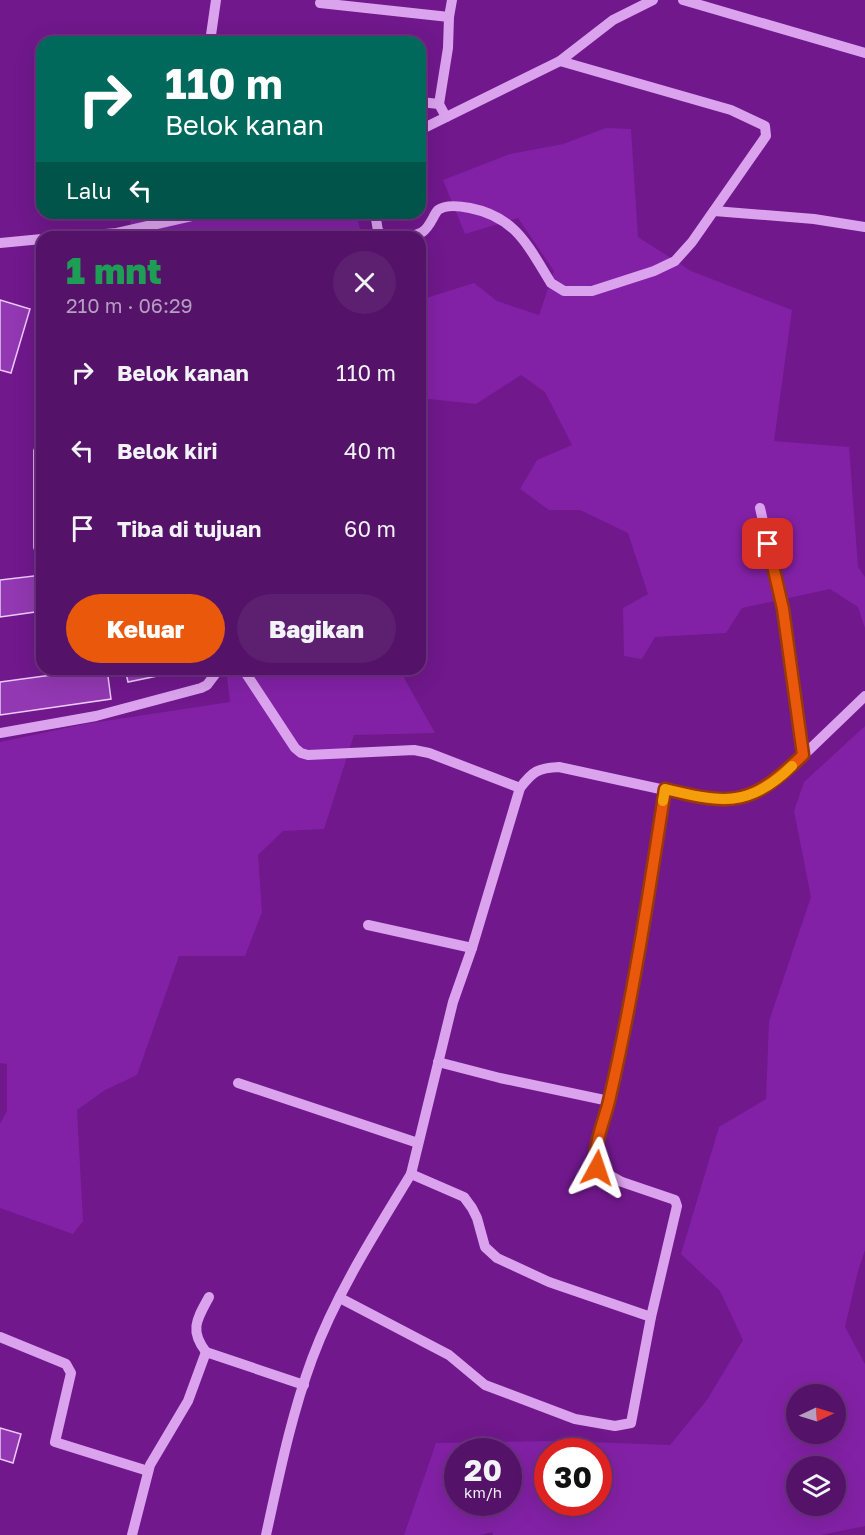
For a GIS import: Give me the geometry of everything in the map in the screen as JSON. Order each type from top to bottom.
[{"type":"street","points":[[211,36],[216,0]]},
{"type":"street","points":[[446,117],[440,104],[447,48],[448,17],[452,0]]},
{"type":"street","points":[[426,127],[560,61],[613,20],[653,0]]},
{"type":"street","points":[[682,0],[865,53]]},
{"type":"street","points":[[320,3],[448,17]]},
{"type":"street","points":[[426,231],[437,211],[447,206],[485,211],[510,225],[523,237],[551,283],[557,288],[564,291],[586,292],[644,274],[675,261],[714,212],[766,136],[765,126],[731,110],[560,61]]},
{"type":"street","points":[[426,103],[440,104]]},
{"type":"street","points":[[714,212],[814,219],[865,227]]},
{"type":"street","points":[[132,231],[179,219]]},
{"type":"street","points":[[0,243],[36,240]]},
{"type":"street","points":[[760,508],[783,609],[803,755]]},
{"type":"street","points":[[0,733],[96,716],[201,688],[207,685],[214,675]]},
{"type":"street","points":[[247,675],[295,748],[301,753],[308,755],[414,750],[429,753],[520,788]]},
{"type":"street","points":[[266,1535],[283,1457],[312,1358],[340,1298],[411,1174],[453,1002],[472,948],[520,788],[528,777],[538,770],[559,767],[706,799],[739,799],[768,785],[784,774],[865,696]]},
{"type":"street","points":[[340,1298],[449,1355],[485,1385],[575,1419],[615,1426],[631,1423],[651,1317],[677,1206],[675,1200],[622,1182],[597,1168],[595,1162],[643,933],[665,789]]},
{"type":"street","points":[[369,925],[472,948]]},
{"type":"street","points":[[438,1062],[500,1078],[609,1101]]},
{"type":"street","points":[[238,1083],[418,1143]]},
{"type":"street","points":[[411,1174],[464,1197],[472,1208],[485,1246],[497,1258],[549,1282],[651,1317]]},
{"type":"street","points":[[209,1297],[195,1327],[200,1344],[206,1352],[304,1385]]},
{"type":"street","points":[[0,1337],[66,1364],[69,1368],[71,1373],[55,1442],[148,1471]]},
{"type":"street","points":[[132,1535],[148,1471],[188,1401],[206,1352]]},
{"type":"shaded area","points":[[606,128],[631,129],[638,237],[691,271],[792,310],[774,441],[849,447],[858,567],[865,577],[865,628],[858,607],[830,589],[742,608],[726,633],[655,637],[642,659],[624,656],[623,608],[648,594],[628,533],[580,510],[549,510],[520,489],[537,460],[572,445],[545,392],[521,375],[476,404],[426,399],[426,298],[474,283],[497,301],[539,315],[554,271],[518,218],[465,234],[443,180],[510,154],[563,144]]},
{"type":"shaded area","points":[[130,219],[358,219],[360,231],[131,231]]},
{"type":"shaded area","points":[[227,675],[404,675],[435,733],[354,735],[324,829],[283,831],[258,855],[262,912],[245,956],[179,956],[137,1075],[105,1090],[77,1110],[83,1221],[73,1234],[0,1208],[0,1124],[7,1111],[7,1064],[0,1063],[0,742],[85,724],[230,702]]},
{"type":"shaded area","points":[[865,726],[865,1250],[845,1327],[865,1364],[865,1526],[821,1535],[493,1535],[492,1532],[480,1535],[404,1535],[436,1443],[444,1443],[444,1516],[522,1516],[522,1442],[534,1441],[534,1516],[612,1516],[612,1443],[670,1445],[707,1400],[743,1340],[720,1291],[681,1254],[719,1127],[766,1099],[769,1021],[811,897],[794,811],[804,782]]},
{"type":"building","points":[[0,300],[30,309],[11,373],[0,370]]},
{"type":"building","points":[[36,576],[36,612],[0,617],[0,580]]},
{"type":"building","points":[[52,675],[108,675],[111,699],[0,715],[0,682]]},
{"type":"building","points":[[126,675],[162,675],[128,682]]},
{"type":"building","points":[[0,1428],[21,1434],[13,1463],[0,1459]]},
{"type":"slow traffic","points":[[663,801],[665,789],[706,799],[739,799],[768,785],[792,766]]},
{"type":"route","points":[[597,1168],[595,1162],[600,1133],[609,1101],[643,933],[665,789],[706,799],[739,799],[768,785],[784,774],[803,755],[783,609],[768,544]]}]
